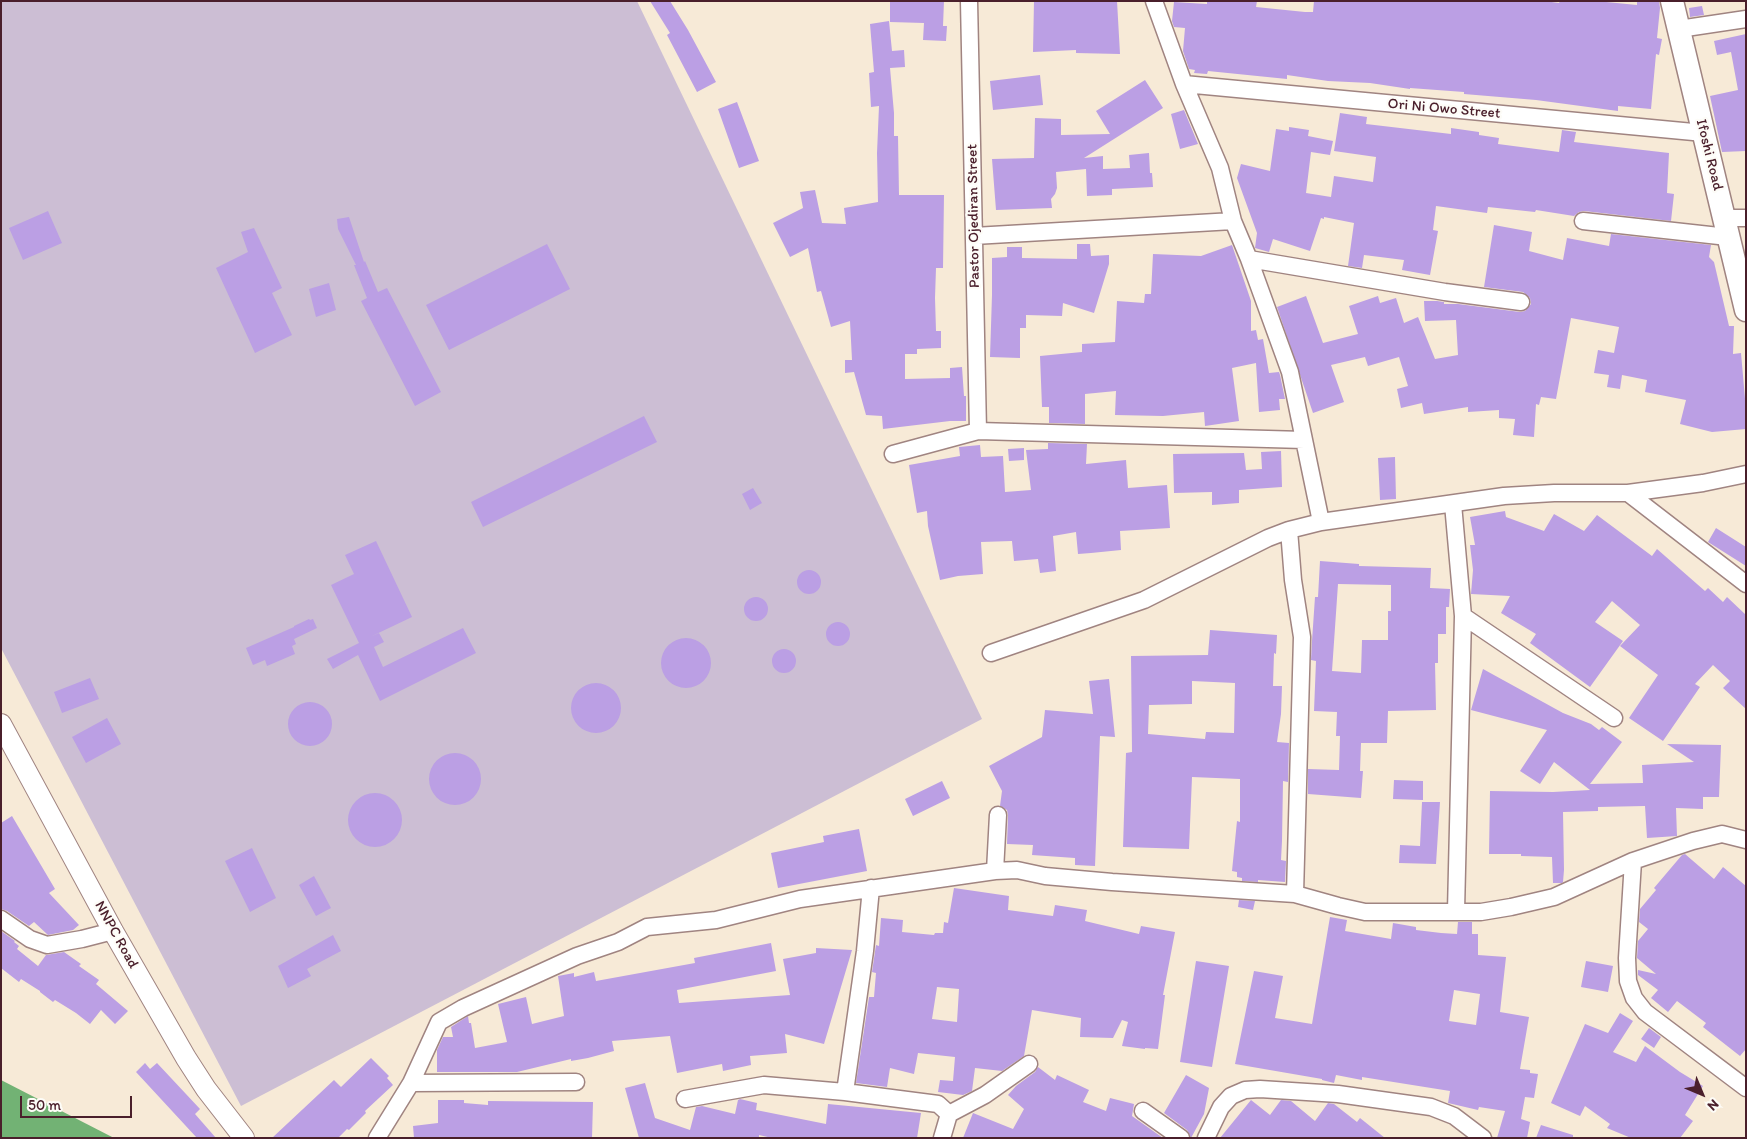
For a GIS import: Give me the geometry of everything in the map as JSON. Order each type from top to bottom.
[{"type":"main road","name":"Ifoshi Road","points":[[1672,1],[1704,133],[1733,224],[1746,310]]},
{"type":"street","name":"Pastor Ojediran Street","points":[[969,1],[978,431]]},
{"type":"street","points":[[1154,1],[1184,84],[1220,168],[1233,222],[1249,259],[1290,372],[1321,522]]},
{"type":"street","points":[[1679,29],[1746,18]]},
{"type":"street","name":"Ori Ni Owo Street","points":[[1184,84],[1704,133]]},
{"type":"street","points":[[1583,221],[1733,224]]},
{"type":"street","points":[[974,236],[1233,222]]},
{"type":"street","points":[[1249,259],[1445,292],[1521,302]]},
{"type":"street","points":[[893,454],[978,431],[1304,440]]},
{"type":"street","points":[[991,653],[1144,600],[1268,538],[1289,530],[1321,522],[1504,496],[1554,493],[1628,493],[1703,483],[1746,474]]},
{"type":"street","points":[[1628,493],[1746,584]]},
{"type":"street","points":[[1453,504],[1463,616],[1456,911]]},
{"type":"street","points":[[1289,530],[1292,580],[1302,637],[1295,894]]},
{"type":"street","points":[[1463,616],[1614,718]]},
{"type":"street","name":"NNPC Road","points":[[1,724],[113,931],[186,1058],[206,1089],[244,1138]]},
{"type":"street","points":[[995,871],[998,815]]},
{"type":"street","points":[[377,1138],[411,1083],[439,1022],[463,1008],[577,956],[618,942],[648,927],[716,920],[800,899],[871,888],[995,871],[1017,870],[1045,876],[1112,882],[1295,894],[1365,912],[1481,912],[1554,897],[1633,861],[1693,841],[1722,834],[1746,840]]},
{"type":"street","points":[[1633,861],[1627,958],[1628,981],[1634,998],[1645,1012],[1746,1088]]},
{"type":"street","points":[[845,1092],[871,888]]},
{"type":"street","points":[[1,919],[30,939],[47,945],[113,931]]},
{"type":"street","points":[[942,1138],[949,1114],[985,1095],[1029,1064]]},
{"type":"street","points":[[411,1083],[576,1082]]},
{"type":"street","points":[[685,1099],[764,1085],[845,1092],[938,1104],[949,1114]]},
{"type":"street","points":[[1206,1138],[1221,1107],[1231,1096],[1245,1090],[1260,1089],[1338,1094],[1431,1107],[1454,1116],[1483,1138]]},
{"type":"street","points":[[1143,1111],[1181,1138]]},
{"type":"shaded area","points":[[1,1],[637,1],[982,719],[241,1106],[1,648]]},
{"type":"green space","points":[[1,1080],[114,1138],[1,1138]]},
{"type":"building","points":[[650,1],[670,1],[716,82],[697,92],[667,35],[670,33]]},
{"type":"building","points":[[890,1],[944,1],[943,26],[947,26],[946,41],[923,40],[924,23],[890,22]]},
{"type":"building","points":[[1034,1],[1117,1],[1120,54],[1076,53],[1076,50],[1033,52]]},
{"type":"building","points":[[1207,1],[1257,1],[1256,7],[1313,12],[1314,1],[1544,1],[1559,3],[1560,1],[1596,1],[1637,5],[1637,1],[1659,1],[1657,38],[1662,39],[1659,55],[1656,54],[1651,109],[1618,106],[1618,111],[1536,100],[1464,94],[1464,92],[1410,89],[1287,75],[1287,79],[1208,71],[1207,74],[1194,73],[1195,70],[1189,69],[1183,51],[1185,28],[1174,27],[1172,21],[1174,2],[1207,4]]},
{"type":"building","points":[[1702,6],[1704,15],[1690,17],[1689,8]]},
{"type":"building","points":[[889,21],[892,51],[904,50],[905,67],[890,68],[894,136],[898,136],[899,195],[944,195],[943,268],[936,268],[935,298],[936,331],[941,331],[941,348],[917,349],[917,354],[905,354],[905,379],[950,378],[950,368],[962,367],[964,396],[966,396],[966,421],[950,421],[883,429],[882,416],[866,415],[854,372],[845,373],[845,360],[852,360],[850,321],[831,327],[821,291],[817,292],[808,248],[790,257],[773,223],[803,208],[800,192],[815,190],[822,223],[846,224],[844,208],[878,202],[877,153],[879,106],[871,107],[869,73],[874,72],[870,24]]},
{"type":"building","points":[[1746,34],[1746,151],[1722,152],[1710,96],[1738,90],[1731,52],[1717,55],[1714,41]]},
{"type":"building","points":[[1040,75],[1043,105],[993,110],[990,81]]},
{"type":"building","points":[[1145,80],[1163,108],[1084,158],[1103,156],[1103,169],[1130,168],[1129,155],[1149,153],[1153,187],[1112,189],[1112,195],[1087,196],[1086,169],[1056,172],[1057,188],[1051,199],[1052,208],[996,210],[992,159],[1034,158],[1035,118],[1061,119],[1061,135],[1110,134],[1096,111]]},
{"type":"building","points":[[737,102],[759,161],[739,168],[718,109]]},
{"type":"building","points":[[1184,110],[1198,144],[1180,149],[1171,114]]},
{"type":"building","points":[[1340,113],[1367,117],[1366,124],[1451,134],[1451,128],[1479,132],[1479,135],[1499,138],[1498,144],[1559,152],[1562,130],[1576,132],[1574,142],[1669,153],[1667,193],[1674,194],[1671,221],[1584,211],[1574,216],[1536,210],[1535,212],[1488,207],[1487,213],[1436,206],[1433,230],[1438,231],[1430,275],[1402,270],[1404,260],[1364,255],[1362,268],[1348,266],[1354,223],[1324,217],[1324,219],[1321,218],[1310,251],[1273,239],[1269,252],[1255,248],[1257,233],[1237,178],[1241,164],[1270,171],[1276,129],[1289,131],[1289,127],[1309,130],[1308,136],[1333,141],[1330,155],[1311,152],[1306,193],[1331,197],[1334,176],[1373,182],[1376,157],[1334,151]]},
{"type":"building","points":[[48,211],[62,243],[23,260],[9,228]]},
{"type":"building","points":[[349,217],[364,262],[378,292],[387,288],[441,392],[415,406],[361,301],[367,298],[354,265],[356,265],[338,229],[337,219]]},
{"type":"building","points":[[1494,225],[1532,232],[1529,251],[1563,260],[1567,238],[1609,246],[1611,234],[1711,245],[1709,257],[1714,262],[1729,326],[1734,326],[1733,354],[1741,353],[1746,429],[1712,432],[1680,424],[1686,400],[1645,392],[1647,380],[1622,375],[1620,389],[1607,387],[1609,375],[1594,373],[1598,350],[1614,353],[1619,327],[1571,318],[1556,399],[1541,397],[1539,405],[1536,404],[1534,437],[1513,435],[1515,419],[1499,418],[1499,410],[1468,412],[1468,407],[1424,414],[1422,403],[1401,408],[1397,389],[1408,386],[1399,357],[1368,366],[1365,357],[1331,365],[1344,402],[1313,413],[1277,307],[1306,296],[1323,343],[1358,334],[1349,306],[1378,296],[1380,303],[1396,298],[1404,323],[1418,317],[1435,359],[1458,355],[1456,320],[1425,321],[1424,301],[1520,312],[1525,311],[1531,304],[1530,298],[1523,292],[1484,287]]},
{"type":"building","points":[[254,228],[282,288],[272,293],[292,335],[255,353],[216,268],[248,252],[241,232]]},
{"type":"building","points":[[547,244],[570,289],[449,350],[426,305]]},
{"type":"building","points":[[1077,244],[1090,244],[1091,256],[1109,255],[1109,264],[1094,313],[1063,303],[1062,316],[1026,315],[1026,328],[1020,328],[1020,358],[990,357],[992,258],[1007,257],[1007,247],[1022,247],[1022,258],[1077,259]]},
{"type":"building","points":[[1232,245],[1251,301],[1251,331],[1256,330],[1258,340],[1263,339],[1269,373],[1279,372],[1280,375],[1285,399],[1279,399],[1280,410],[1259,412],[1256,363],[1232,368],[1239,421],[1205,426],[1204,412],[1163,416],[1115,415],[1116,391],[1085,394],[1085,424],[1049,423],[1049,407],[1042,407],[1040,356],[1082,352],[1082,344],[1115,342],[1117,301],[1144,303],[1145,294],[1151,294],[1153,254],[1201,256]]},
{"type":"building","points":[[329,283],[336,310],[316,317],[309,289]]},
{"type":"building","points":[[644,416],[657,442],[483,527],[471,502]]},
{"type":"building","points":[[1048,443],[1087,444],[1086,464],[1126,460],[1128,488],[1167,485],[1170,528],[1120,531],[1121,550],[1078,554],[1076,532],[1053,536],[1056,571],[1040,573],[1038,559],[1014,561],[1012,541],[981,542],[983,574],[940,580],[928,526],[927,511],[917,513],[909,465],[960,456],[959,447],[980,445],[981,457],[1003,456],[1005,492],[1031,490],[1026,450],[1048,449]]},
{"type":"building","points":[[1024,448],[1024,460],[1009,461],[1008,449]]},
{"type":"building","points":[[1281,451],[1282,487],[1239,490],[1239,503],[1212,505],[1212,492],[1174,493],[1173,454],[1244,453],[1246,470],[1262,469],[1261,452]]},
{"type":"building","points":[[1395,457],[1396,499],[1380,500],[1378,458]]},
{"type":"building","points":[[753,488],[762,503],[750,510],[742,494]]},
{"type":"building","points":[[1505,511],[1506,517],[1544,531],[1554,514],[1584,531],[1597,515],[1652,556],[1657,549],[1705,591],[1708,588],[1723,602],[1727,597],[1746,615],[1746,709],[1723,688],[1730,681],[1713,665],[1695,684],[1700,687],[1663,741],[1629,718],[1658,675],[1620,646],[1640,625],[1612,601],[1595,622],[1623,641],[1590,687],[1530,643],[1536,634],[1501,613],[1510,596],[1471,594],[1473,570],[1470,545],[1475,545],[1470,517]]},
{"type":"building","points":[[1716,528],[1746,547],[1746,566],[1708,542]]},
{"type":"building","points":[[376,541],[412,617],[370,637],[379,633],[384,642],[374,647],[383,667],[463,628],[476,653],[380,701],[358,655],[333,669],[327,659],[359,643],[331,585],[354,574],[345,555]]},
{"type":"building","points":[[1320,561],[1359,564],[1359,566],[1431,568],[1430,588],[1450,589],[1449,607],[1446,607],[1446,634],[1438,634],[1438,663],[1435,663],[1436,710],[1388,711],[1387,743],[1361,743],[1360,771],[1363,771],[1361,798],[1308,794],[1308,769],[1339,770],[1340,736],[1336,736],[1337,712],[1314,711],[1316,661],[1311,660],[1315,597],[1318,597]],"holes":[[[1338,584],[1391,585],[1391,611],[1388,611],[1388,640],[1362,640],[1361,673],[1332,671]]]},
{"type":"building","points":[[809,570],[817,574],[821,582],[817,590],[809,594],[801,590],[797,582],[801,574]]},
{"type":"building","points":[[756,597],[764,601],[768,609],[764,617],[756,621],[748,617],[744,609],[748,601]]},
{"type":"building","points":[[309,619],[313,619],[317,628],[294,639],[296,644],[292,646],[295,654],[267,666],[265,660],[253,665],[246,648]]},
{"type":"building","points":[[838,622],[843,623],[849,629],[849,639],[843,645],[838,646],[833,645],[827,639],[826,634],[827,629],[833,623]]},
{"type":"building","points":[[1210,630],[1277,635],[1276,654],[1274,653],[1273,686],[1282,686],[1277,742],[1289,743],[1288,782],[1283,781],[1281,860],[1286,861],[1285,882],[1242,881],[1242,878],[1237,877],[1237,872],[1232,871],[1237,821],[1240,822],[1240,779],[1192,777],[1189,849],[1123,847],[1126,753],[1132,752],[1131,656],[1208,655]],"holes":[[[1192,681],[1235,683],[1234,733],[1206,732],[1205,739],[1148,734],[1149,705],[1192,704]]]},
{"type":"building","points":[[686,638],[696,640],[704,645],[709,653],[711,663],[709,673],[704,681],[696,686],[686,688],[676,686],[668,681],[663,673],[661,663],[663,653],[668,645],[676,640]]},
{"type":"building","points":[[784,649],[792,653],[796,661],[792,669],[784,673],[776,669],[772,661],[776,653]]},
{"type":"building","points":[[1483,669],[1563,713],[1591,724],[1599,730],[1602,727],[1622,742],[1590,784],[1643,783],[1642,765],[1694,762],[1667,744],[1721,745],[1719,797],[1703,797],[1703,809],[1676,808],[1677,836],[1647,838],[1645,806],[1598,807],[1598,811],[1563,812],[1564,870],[1562,883],[1553,883],[1552,857],[1521,856],[1521,854],[1489,854],[1490,791],[1553,792],[1590,790],[1554,762],[1540,784],[1520,771],[1547,730],[1471,710]]},
{"type":"building","points":[[90,678],[99,699],[62,713],[54,692]]},
{"type":"building","points":[[1109,679],[1115,737],[1100,736],[1095,866],[1075,865],[1075,858],[1032,855],[1033,845],[1007,844],[1007,810],[1000,806],[1002,791],[989,766],[1042,737],[1045,710],[1093,714],[1089,681]]},
{"type":"building","points":[[596,683],[606,685],[614,690],[619,698],[621,708],[619,718],[614,726],[606,731],[596,733],[586,731],[578,726],[573,718],[571,708],[573,698],[578,690],[586,685]]},
{"type":"building","points":[[310,702],[322,706],[328,712],[332,724],[328,736],[322,742],[310,746],[298,742],[292,736],[288,724],[292,712],[298,706]]},
{"type":"building","points":[[107,718],[121,744],[86,763],[72,737]]},
{"type":"building","points":[[450,753],[460,753],[474,760],[481,774],[481,784],[474,798],[460,805],[450,805],[440,801],[433,794],[429,784],[429,774],[433,764],[440,757]]},
{"type":"building","points":[[1394,780],[1423,781],[1423,800],[1393,799]]},
{"type":"building","points":[[942,781],[950,798],[913,816],[905,799]]},
{"type":"building","points":[[370,793],[380,793],[390,797],[398,805],[402,820],[398,835],[390,843],[380,847],[370,847],[360,843],[352,835],[348,825],[348,815],[352,805],[360,797]]},
{"type":"building","points":[[1422,802],[1440,802],[1436,864],[1399,863],[1400,845],[1420,846]]},
{"type":"building","points":[[12,816],[55,889],[49,893],[79,925],[73,930],[48,935],[34,922],[29,926],[1,909],[1,823]]},
{"type":"building","points":[[859,829],[867,871],[778,888],[771,853],[824,842],[823,836]]},
{"type":"building","points":[[252,848],[276,898],[250,912],[225,861]]},
{"type":"building","points":[[1685,854],[1714,879],[1723,867],[1746,886],[1746,1049],[1740,1056],[1703,1027],[1706,1023],[1677,1001],[1668,1012],[1651,998],[1658,990],[1638,975],[1638,970],[1656,974],[1637,958],[1638,941],[1648,929],[1639,922],[1640,909],[1656,890],[1654,888],[1682,855]]},
{"type":"building","points":[[314,876],[331,908],[316,916],[299,885]]},
{"type":"building","points":[[954,888],[1009,896],[1008,910],[1053,916],[1055,905],[1087,910],[1085,921],[1139,934],[1141,926],[1175,932],[1163,995],[1165,995],[1158,1049],[1122,1046],[1128,1022],[1122,1020],[1113,1038],[1080,1037],[1081,1018],[1032,1010],[1024,1056],[1002,1071],[975,1068],[972,1091],[963,1095],[938,1092],[940,1080],[953,1081],[955,1057],[918,1053],[914,1074],[890,1068],[887,1087],[856,1083],[869,997],[874,997],[876,973],[872,972],[876,945],[879,946],[881,918],[903,920],[902,932],[934,935],[935,933],[943,933],[944,922],[948,923]],"holes":[[[937,987],[959,989],[957,1022],[932,1019]]]},
{"type":"building","points":[[1239,900],[1255,901],[1253,910],[1238,907]]},
{"type":"building","points":[[1330,917],[1347,920],[1345,931],[1391,939],[1393,923],[1416,927],[1416,930],[1457,934],[1458,922],[1472,922],[1472,934],[1478,934],[1478,955],[1506,957],[1500,1012],[1529,1017],[1520,1069],[1530,1070],[1530,1073],[1538,1074],[1534,1098],[1525,1097],[1521,1119],[1530,1122],[1527,1138],[1497,1138],[1505,1111],[1479,1107],[1478,1110],[1448,1103],[1450,1091],[1362,1077],[1362,1080],[1336,1075],[1334,1083],[1322,1079],[1235,1064],[1254,971],[1283,976],[1275,1018],[1312,1024]],"holes":[[[1454,990],[1480,994],[1476,1025],[1449,1021]]]},
{"type":"building","points":[[1,931],[15,941],[19,946],[17,949],[38,966],[46,955],[64,952],[81,964],[79,966],[99,980],[96,984],[128,1011],[115,1024],[101,1010],[90,1024],[55,1000],[53,1002],[21,979],[19,982],[1,968]]},
{"type":"building","points":[[333,935],[341,951],[307,969],[311,976],[288,988],[278,966]]},
{"type":"building","points":[[771,943],[776,971],[677,990],[679,1003],[790,995],[783,959],[816,953],[816,948],[852,950],[824,1044],[785,1034],[787,1053],[750,1056],[751,1065],[723,1071],[722,1064],[677,1073],[670,1036],[612,1041],[614,1051],[517,1072],[437,1072],[437,1050],[443,1037],[453,1037],[451,1027],[468,1016],[475,1048],[507,1042],[498,1004],[526,997],[532,1024],[564,1016],[558,976],[574,973],[574,977],[594,972],[596,981],[695,963],[694,958]]},
{"type":"building","points":[[1196,961],[1229,966],[1212,1067],[1180,1062]]},
{"type":"building","points":[[1586,961],[1613,966],[1608,992],[1581,987]]},
{"type":"building","points":[[1620,1013],[1633,1021],[1613,1052],[1636,1062],[1645,1046],[1680,1072],[1703,1086],[1685,1115],[1693,1121],[1680,1138],[1631,1138],[1607,1128],[1610,1124],[1585,1106],[1580,1116],[1551,1103],[1585,1024],[1608,1033]]},
{"type":"building","points":[[1649,1028],[1661,1037],[1654,1048],[1641,1039]]},
{"type":"building","points":[[371,1058],[389,1076],[387,1078],[393,1085],[365,1111],[366,1113],[349,1130],[347,1129],[338,1138],[272,1138],[334,1080],[341,1087]]},
{"type":"building","points":[[145,1063],[150,1069],[157,1063],[200,1109],[195,1114],[216,1138],[197,1138],[136,1072]]},
{"type":"building","points":[[1038,1067],[1055,1080],[1057,1075],[1089,1090],[1083,1102],[1106,1111],[1110,1098],[1134,1104],[1132,1116],[1163,1138],[963,1138],[973,1113],[1013,1129],[1024,1109],[1008,1095],[1016,1086],[1035,1072]]},
{"type":"building","points":[[1186,1075],[1209,1088],[1204,1114],[1191,1138],[1187,1130],[1164,1113]]},
{"type":"building","points":[[645,1083],[655,1118],[690,1130],[696,1107],[702,1106],[735,1114],[738,1100],[740,1099],[757,1103],[756,1110],[826,1124],[828,1104],[921,1113],[917,1138],[772,1138],[759,1135],[759,1138],[639,1138],[625,1088]]},
{"type":"building","points":[[438,1100],[464,1100],[464,1103],[488,1105],[488,1101],[593,1102],[592,1138],[414,1138],[413,1126],[438,1123]]},
{"type":"building","points":[[1251,1100],[1270,1115],[1281,1100],[1291,1101],[1315,1121],[1328,1103],[1334,1104],[1357,1122],[1360,1118],[1385,1138],[1220,1138]]},
{"type":"building","points":[[1541,1125],[1573,1135],[1573,1138],[1536,1138]]}]
